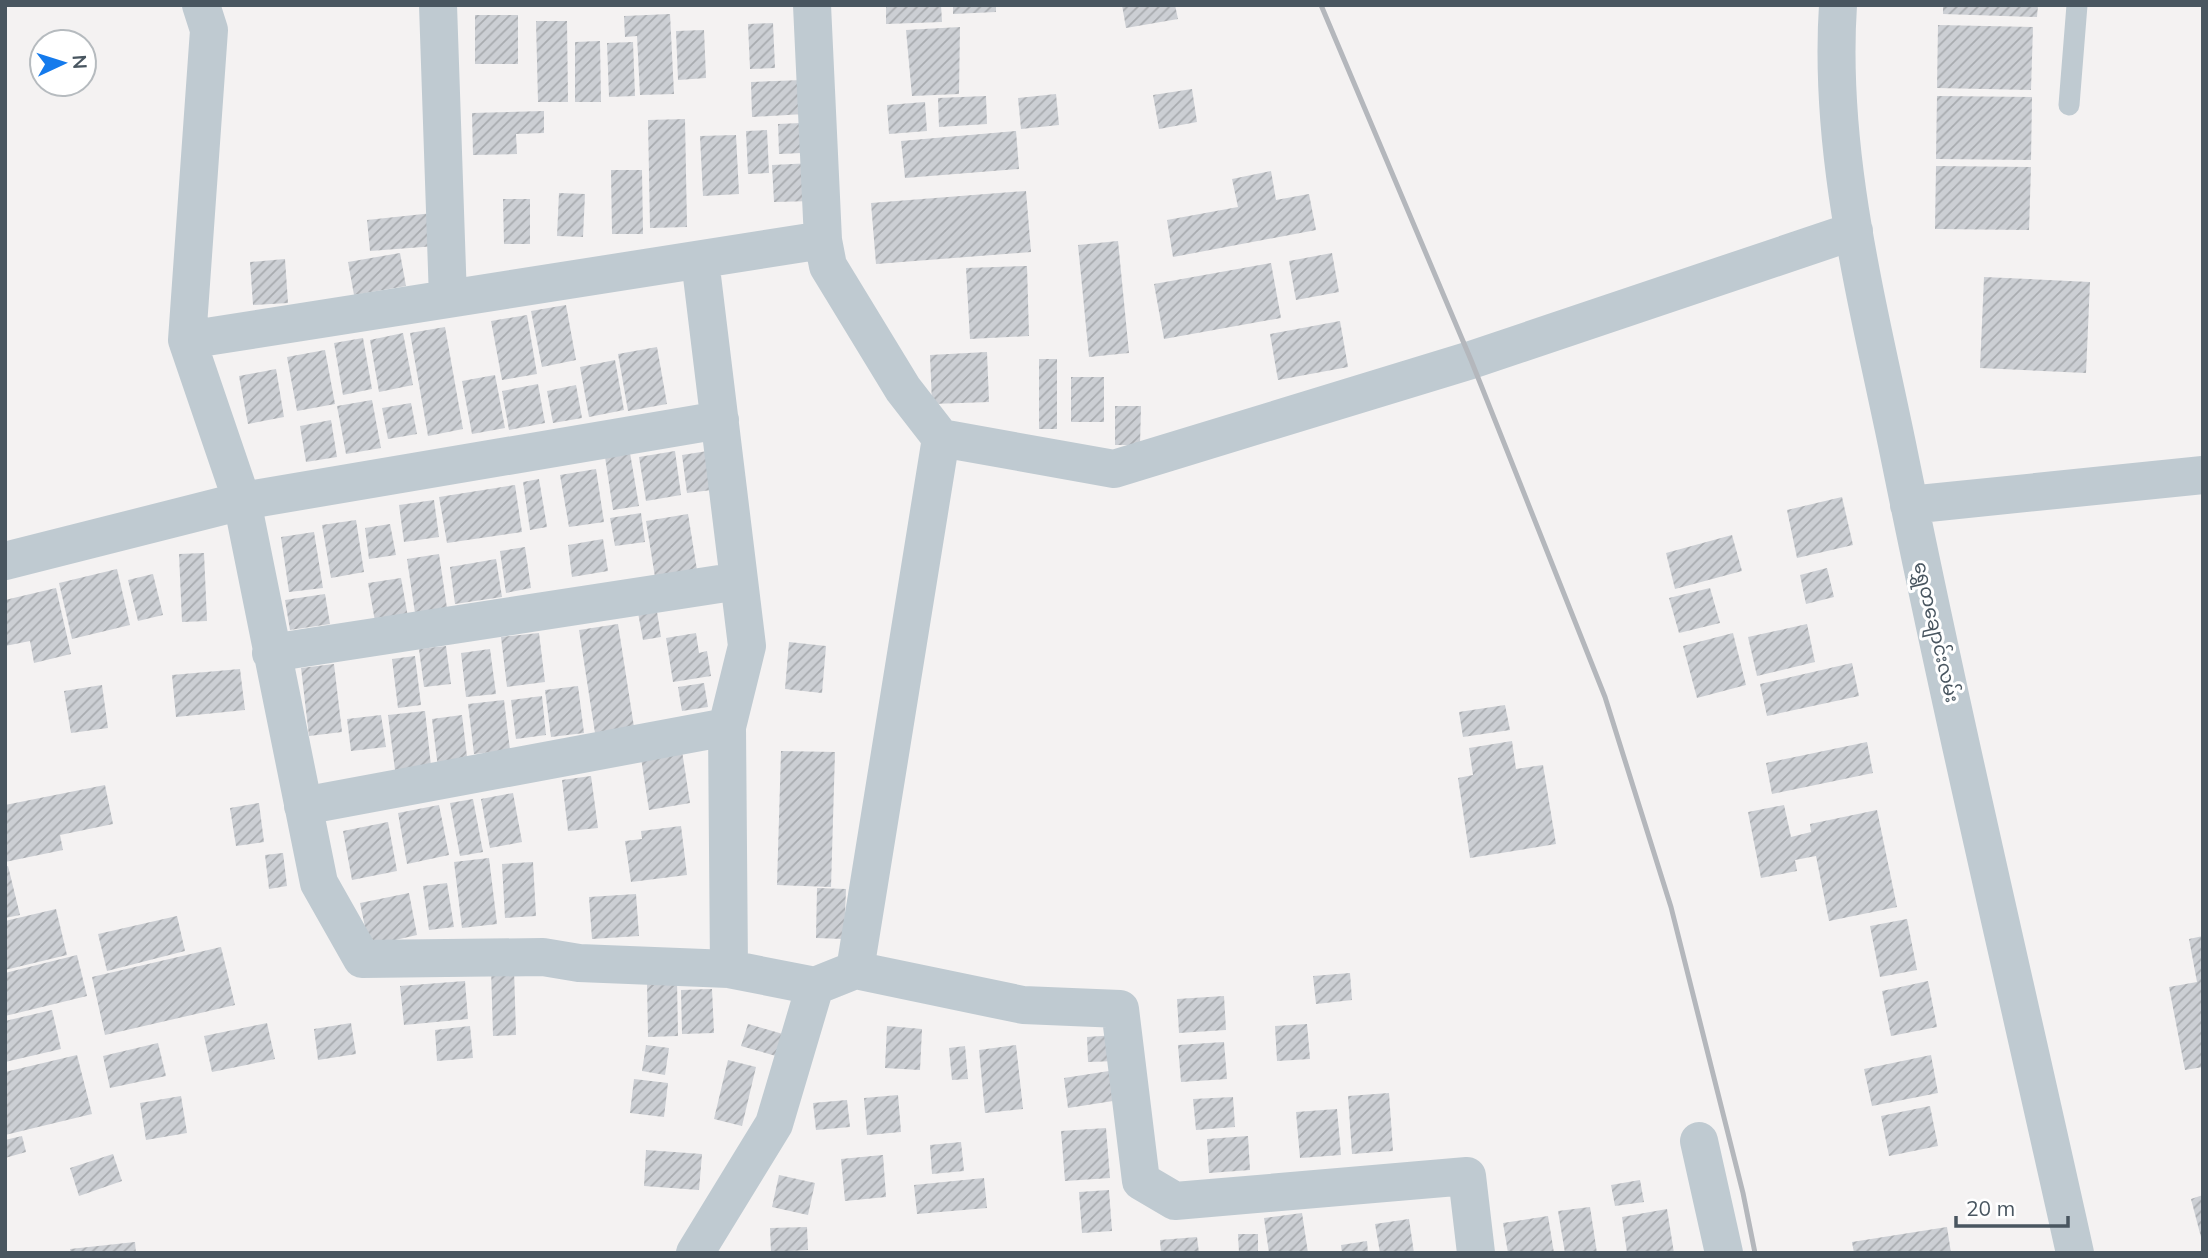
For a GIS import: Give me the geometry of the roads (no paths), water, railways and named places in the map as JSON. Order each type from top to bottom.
[{"type":"street","points":[[201,5],[209,30],[187,340],[242,501],[319,883],[362,959],[543,957],[579,963],[697,965],[815,986],[855,970],[1023,1005],[1121,1009],[1141,1181],[1175,1201],[1467,1176],[1476,1253]]},
{"type":"street","points":[[438,5],[448,299]]},
{"type":"street","points":[[812,5],[823,240],[828,266],[903,389],[941,438],[1114,469],[1471,359],[1854,231]]},
{"type":"street","name":"ရွှေတချောင်းလမ်း","points":[[1838,5],[1839,128],[1854,231],[1909,505],[2075,1253]]},
{"type":"street","points":[[187,340],[823,240]]},
{"type":"street","points":[[700,260],[747,646],[727,727],[729,969]]},
{"type":"street","points":[[5,561],[242,501],[720,420]]},
{"type":"street","points":[[855,970],[941,438]]},
{"type":"street","points":[[1909,505],[2203,475]]},
{"type":"street","points":[[271,653],[739,581]]},
{"type":"street","points":[[303,806],[727,727]]},
{"type":"street","points":[[695,1253],[774,1124],[815,986]]},
{"type":"street","points":[[1699,1141],[1724,1253]]},
{"type":"lane","points":[[2069,105],[2077,5]]},
{"type":"railway","points":[[1321,5],[1471,360],[1605,697],[1671,907],[1743,1193],[1755,1253]]}]
